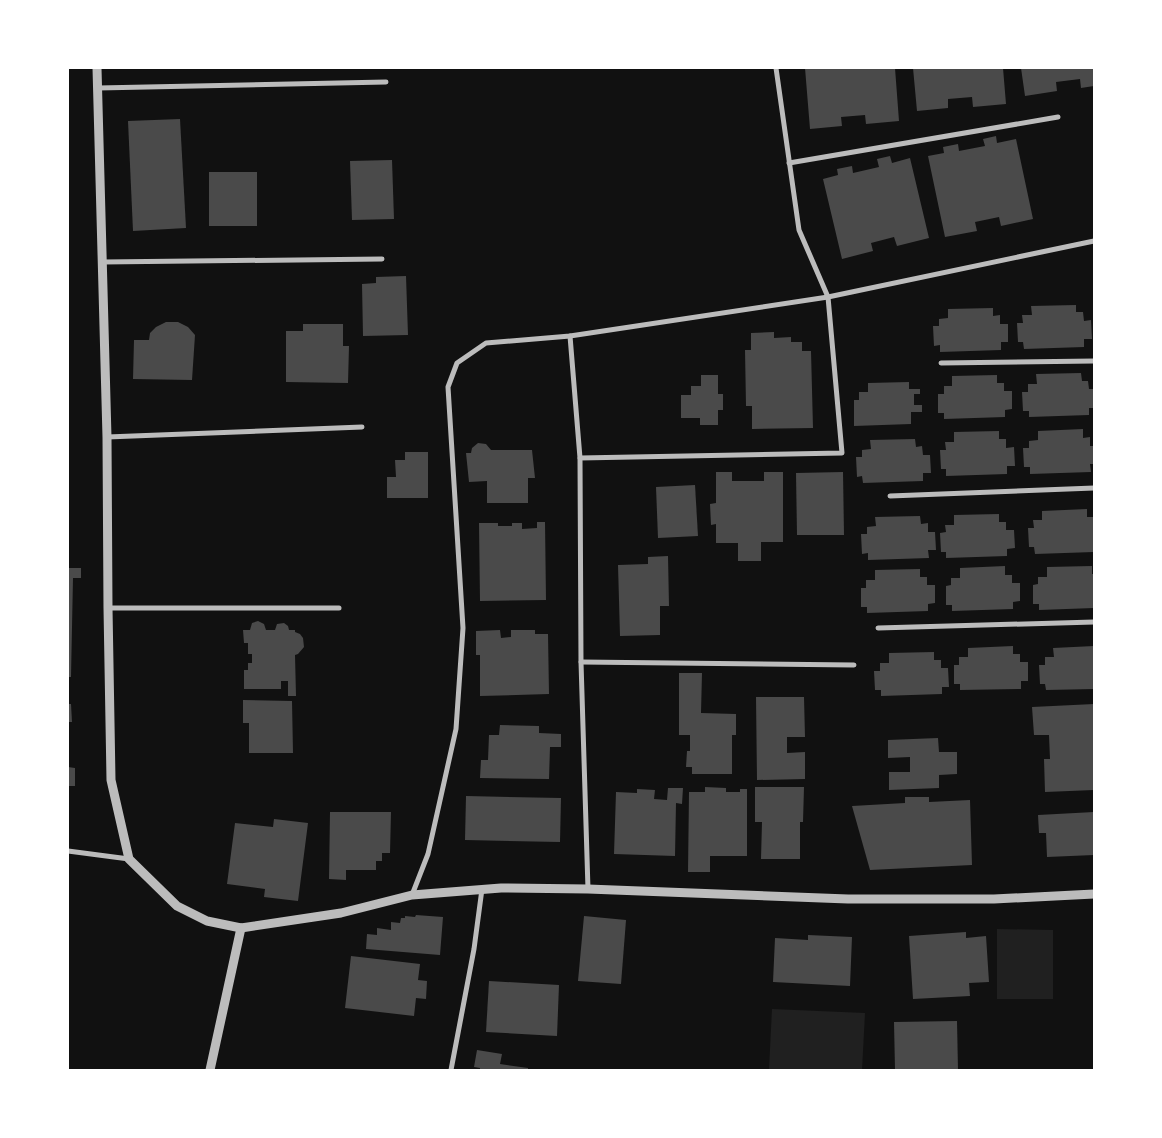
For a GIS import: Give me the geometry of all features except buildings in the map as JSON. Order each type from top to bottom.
[{"type":"street","points":[[97,68],[108,436],[111,780],[120,827],[129,859],[177,906],[207,921],[241,928],[341,913],[412,895],[482,889],[588,889],[848,899],[994,899],[1094,894]]},
{"type":"street","points":[[580,458],[842,453],[828,298],[799,230],[776,68]]},
{"type":"street","points":[[98,88],[386,82]]},
{"type":"street","points":[[789,163],[1058,117]]},
{"type":"street","points":[[412,895],[428,854],[456,729],[458,710],[463,628],[448,387],[457,363],[486,343],[570,336],[828,298],[1094,241]]},
{"type":"street","points":[[103,262],[382,259]]},
{"type":"street","points":[[570,336],[580,458],[581,662],[588,889]]},
{"type":"street","points":[[941,363],[1094,361]]},
{"type":"street","points":[[108,436],[362,428]]},
{"type":"street","points":[[890,496],[1094,488]]},
{"type":"street","points":[[108,608],[339,608]]},
{"type":"street","points":[[878,628],[1094,622]]},
{"type":"street","points":[[581,662],[854,665]]},
{"type":"street","points":[[68,851],[129,859]]},
{"type":"street","points":[[451,1070],[474,949],[482,889]]},
{"type":"street","points":[[210,1070],[241,928]]},
{"type":"shaded area","points":[[997,929],[1053,930],[1053,999],[997,999]]},
{"type":"shaded area","points":[[772,1009],[865,1013],[862,1070],[769,1070]]}]
